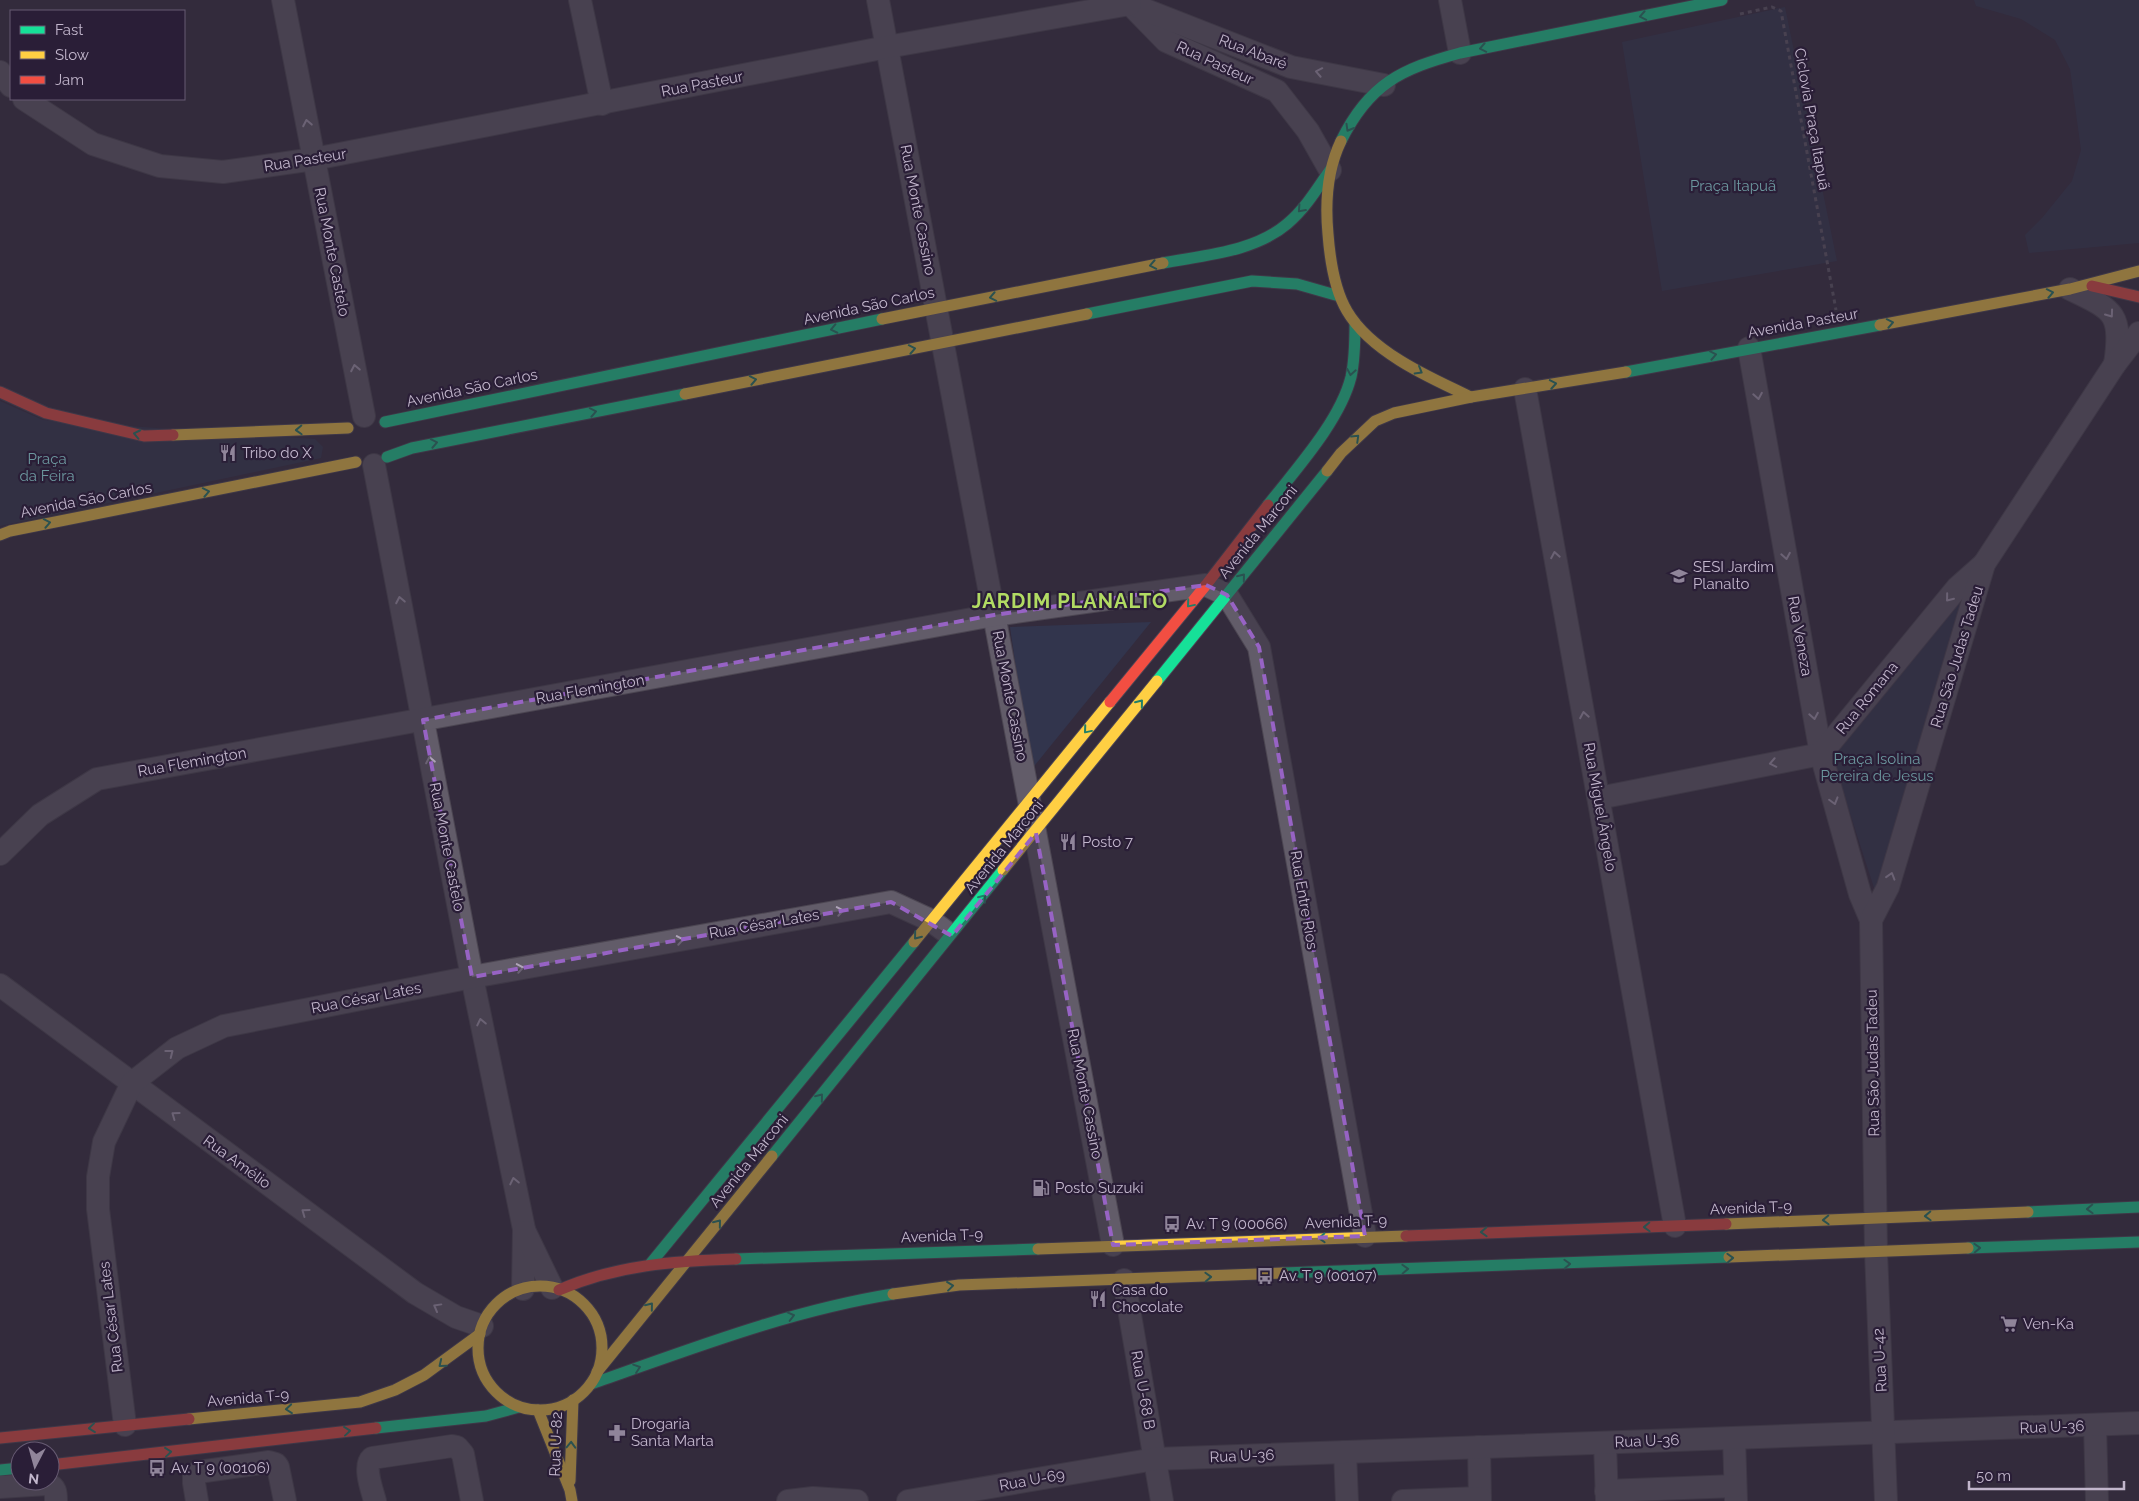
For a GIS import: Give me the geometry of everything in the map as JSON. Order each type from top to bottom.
[{"type":"main road","points":[[1470,397],[1439,382],[1394,356],[1355,323],[1340,296],[1330,257],[1328,233],[1330,170],[1339,147],[1363,106],[1384,84],[1429,62],[1460,53],[1690,3],[1722,0]]},
{"type":"main road","name":"Avenida São Carlos","points":[[0,392],[46,413],[144,436],[360,426],[936,308],[1246,251],[1288,223],[1304,207],[1330,170]]},
{"type":"main road","name":"Avenida Pasteur","points":[[1470,397],[1525,389],[1842,332],[2078,287],[2139,271]]},
{"type":"main road","name":"Avenida São Carlos","points":[[0,536],[10,531],[366,460],[412,448],[943,342],[1252,277],[1316,286],[1340,296]]},
{"type":"main road","points":[[2078,287],[2124,292],[2139,297]]},
{"type":"main road","name":"Avenida Marconi","points":[[597,1372],[1227,595],[1330,446],[1351,377],[1355,351],[1355,323]]},
{"type":"main road","name":"Avenida Marconi","points":[[651,1263],[1206,585],[1330,446],[1375,421],[1394,413],[1470,397]]},
{"type":"main road","points":[[360,426],[392,432]]},
{"type":"main road","points":[[366,460],[394,446]]},
{"type":"main road","name":"Avenida T-9","points":[[555,1289],[598,1274],[651,1263],[687,1261],[1675,1226],[2139,1207]]},
{"type":"main road","points":[[591,1384],[716,1339],[779,1319],[848,1301],[906,1291],[959,1285],[2139,1242]]},
{"type":"main road","points":[[537,1286],[555,1289],[574,1297],[587,1308],[596,1322],[601,1338],[602,1355],[591,1384],[573,1400],[556,1408],[538,1410],[519,1406],[506,1400],[494,1390],[485,1378],[480,1363],[478,1348],[481,1330],[489,1313],[498,1302],[522,1289],[537,1286]]},
{"type":"main road","name":"Avenida T-9","points":[[0,1438],[360,1402],[387,1395],[432,1372],[481,1330]]},
{"type":"main road","name":"Rua U-82","points":[[571,1495],[573,1400]]},
{"type":"main road","points":[[60,1464],[486,1416],[519,1406]]},
{"type":"main road","name":"Rua U-82","points":[[538,1410],[571,1495]]},
{"type":"street","name":"Rua Monte Castelo","points":[[283,0],[314,159],[360,426]]},
{"type":"street","points":[[580,0],[602,104]]},
{"type":"street","name":"Rua Monte Cassino","points":[[878,0],[1113,1245]]},
{"type":"street","points":[[1450,0],[1460,53]]},
{"type":"street","name":"Rua Pasteur","points":[[26,100],[93,144],[160,166],[223,172],[314,159],[887,47],[1130,2],[1166,41],[1277,91],[1308,131],[1330,170]]},
{"type":"street","name":"Rua Abaré","points":[[1130,2],[1291,67],[1384,84]]},
{"type":"street","points":[[1277,91],[1291,67]]},
{"type":"street","points":[[0,72],[10,85]]},
{"type":"street","name":"Rua São Judas Tadeu","points":[[2078,287],[2103,305],[2114,316],[2118,345],[2115,364]]},
{"type":"street","name":"Rua São Judas Tadeu","points":[[1875,1218],[1871,920],[1888,887],[1984,564],[2115,364],[2139,333]]},
{"type":"street","name":"Rua Veneza","points":[[1749,348],[1821,754],[1860,894],[1871,920]]},
{"type":"street","name":"Rua Miguel Ângelo","points":[[1525,389],[1675,1226]]},
{"type":"street","name":"Rua Monte Castelo","points":[[366,460],[423,720],[472,977],[524,1229],[522,1289]]},
{"type":"street","name":"Rua Romana","points":[[1821,754],[1957,588],[1984,564]]},
{"type":"street","points":[[1206,585],[1227,595]]},
{"type":"street","name":"Rua Flemington","points":[[0,854],[40,815],[97,779],[994,615],[1206,585]]},
{"type":"street","name":"Rua Entre Rios","points":[[1227,595],[1259,647],[1365,1236]]},
{"type":"street","points":[[1599,798],[1821,754]]},
{"type":"street","name":"Rua César Lates","points":[[125,1425],[98,1209],[98,1177],[104,1142],[132,1084],[177,1048],[224,1026],[472,977],[891,902],[930,920],[952,936]]},
{"type":"street","name":"Rua Amélio","points":[[0,985],[415,1293],[481,1330]]},
{"type":"street","name":"Rua U-42","points":[[1875,1218],[1886,1501]]},
{"type":"street","name":"Rua Monte Castelo","points":[[524,1229],[555,1289]]},
{"type":"street","name":"Rua U-68 B","points":[[1124,1280],[1162,1501]]},
{"type":"street","name":"Rua U-36","points":[[1155,1458],[2139,1423]]},
{"type":"street","points":[[2095,1425],[2097,1501]]},
{"type":"street","points":[[1605,1443],[1607,1496],[1736,1494],[1734,1438]]},
{"type":"street","points":[[375,1501],[368,1467],[369,1460],[372,1458],[458,1446],[463,1454],[472,1501]]},
{"type":"street","points":[[1403,1501],[1480,1499],[1479,1447]]},
{"type":"street","points":[[1345,1452],[1347,1501]]},
{"type":"street","name":"Rua U-69","points":[[908,1501],[1155,1458]]},
{"type":"street","points":[[197,1501],[194,1475],[198,1472],[269,1462],[278,1466],[285,1501]]},
{"type":"street","points":[[0,1488],[48,1484],[55,1490],[56,1501]]},
{"type":"street","points":[[788,1501],[813,1498],[857,1501]]},
{"type":"path","name":"Ciclovia Praça Itapuã","points":[[1736,15],[1772,7],[1780,10],[1839,327],[1842,332]]},
{"type":"highlighted area","points":[[1206,585],[1227,595],[1259,647],[1365,1236],[1113,1245],[1036,833],[952,936],[891,902],[472,977],[423,720],[994,615]]},
{"type":"green space","points":[[1974,0],[2139,0],[2139,243],[2029,253],[2025,235],[2042,218],[2072,181],[2081,150],[2070,69],[2055,40],[2021,19],[1976,6]]},
{"type":"green space","name":"Praça Itapuã","points":[[1785,7],[1837,261],[1662,291],[1622,42]]},
{"type":"green space","name":"Praça da Feira","points":[[0,401],[43,420],[315,439],[323,447],[321,458],[0,526]]},
{"type":"green space","name":"Praça Isolina Pereira de Jesus","points":[[1975,584],[1877,897],[1832,758]]},
{"type":"green space","points":[[1151,622],[1031,770],[1010,627]]},
{"type":"traffic: fast","points":[[1341,141],[1363,105],[1375,92],[1420,65],[1460,53],[1722,0]]},
{"type":"traffic: fast","points":[[1163,263],[1212,255],[1260,241],[1287,224],[1299,212],[1330,170]]},
{"type":"traffic: fast","points":[[1087,314],[1252,281],[1297,284],[1339,296]]},
{"type":"traffic: fast","points":[[385,422],[882,319]]},
{"type":"traffic: fast","points":[[1268,505],[1316,444],[1345,394],[1353,364],[1355,323]]},
{"type":"traffic: fast","points":[[1626,372],[1880,325]]},
{"type":"traffic: fast","points":[[387,457],[412,448],[685,394]]},
{"type":"traffic: fast","points":[[1157,681],[1327,471]]},
{"type":"traffic: fast","points":[[772,1156],[1003,870]]},
{"type":"traffic: fast","points":[[651,1263],[914,942]]},
{"type":"traffic: fast","points":[[2028,1212],[2139,1207]]},
{"type":"traffic: fast","points":[[1968,1248],[2139,1242]]},
{"type":"traffic: fast","points":[[736,1259],[1038,1249]]},
{"type":"traffic: fast","points":[[1283,1273],[1729,1257]]},
{"type":"traffic: fast","points":[[591,1384],[740,1332],[816,1310],[893,1294]]},
{"type":"traffic: fast","points":[[376,1428],[486,1416],[519,1407]]},
{"type":"traffic: fast","points":[[0,1470],[10,1469]]},
{"type":"traffic: slow","points":[[1341,141],[1330,175],[1327,210],[1331,264],[1339,293],[1347,311],[1358,326],[1386,351],[1420,372],[1471,397]]},
{"type":"traffic: slow","points":[[882,319],[1163,263]]},
{"type":"traffic: slow","points":[[1880,325],[2070,289],[2139,271]]},
{"type":"traffic: slow","points":[[685,394],[1087,314]]},
{"type":"traffic: slow","points":[[1327,471],[1341,453],[1375,421],[1394,413],[1471,397],[1626,372]]},
{"type":"traffic: slow","points":[[173,435],[348,428]]},
{"type":"traffic: slow","points":[[0,535],[10,531],[356,462]]},
{"type":"traffic: slow","points":[[1003,870],[1157,681]]},
{"type":"traffic: slow","points":[[914,942],[1110,702]]},
{"type":"traffic: slow","points":[[597,1372],[772,1156]]},
{"type":"traffic: slow","points":[[1726,1224],[2028,1212]]},
{"type":"traffic: slow","points":[[1038,1249],[1406,1236]]},
{"type":"traffic: slow","points":[[1729,1257],[1968,1248]]},
{"type":"traffic: slow","points":[[893,1294],[959,1285],[1283,1273]]},
{"type":"traffic: slow","points":[[540,1286],[564,1291],[584,1304],[597,1324],[602,1348],[597,1372],[584,1392],[564,1405],[540,1410],[516,1405],[496,1392],[483,1372],[478,1348],[483,1324],[496,1304],[516,1291],[540,1286]]},
{"type":"traffic: slow","points":[[189,1419],[360,1402],[395,1390],[424,1375],[480,1334]]},
{"type":"traffic: slow","points":[[570,1481],[573,1400]]},
{"type":"traffic: slow","points":[[538,1410],[570,1490],[572,1501]]},
{"type":"traffic: jam","points":[[2092,286],[2139,297]]},
{"type":"traffic: jam","points":[[0,392],[46,413],[144,436],[173,435]]},
{"type":"traffic: jam","points":[[1110,702],[1206,585],[1268,505]]},
{"type":"traffic: jam","points":[[1406,1236],[1726,1224]]},
{"type":"traffic: jam","points":[[559,1290],[602,1275],[646,1266],[736,1259]]},
{"type":"traffic: jam","points":[[0,1438],[189,1419]]},
{"type":"traffic: jam","points":[[60,1464],[376,1428]]},
{"type":"place","name":"Tribo do X","points":[[228,453]]},
{"type":"place","name":"SESI Jardim Planalto","points":[[1679,576]]},
{"type":"place","name":"Posto 7","points":[[1068,842]]},
{"type":"place","name":"Posto Suzuki","points":[[1041,1188]]},
{"type":"place","name":"Av. T 9 (00066)","points":[[1172,1224]]},
{"type":"place","name":"Av. T 9 (00107)","points":[[1265,1276]]},
{"type":"place","name":"Casa do Chocolate","points":[[1098,1299]]},
{"type":"place","name":"Ven-Ka","points":[[2009,1324]]},
{"type":"place","name":"Drogaria Santa Marta","points":[[617,1433]]},
{"type":"place","name":"Av. T 9 (00106)","points":[[157,1468]]},
{"type":"district","name":"JARDIM PLANALTO","points":[[1070,601]]}]
